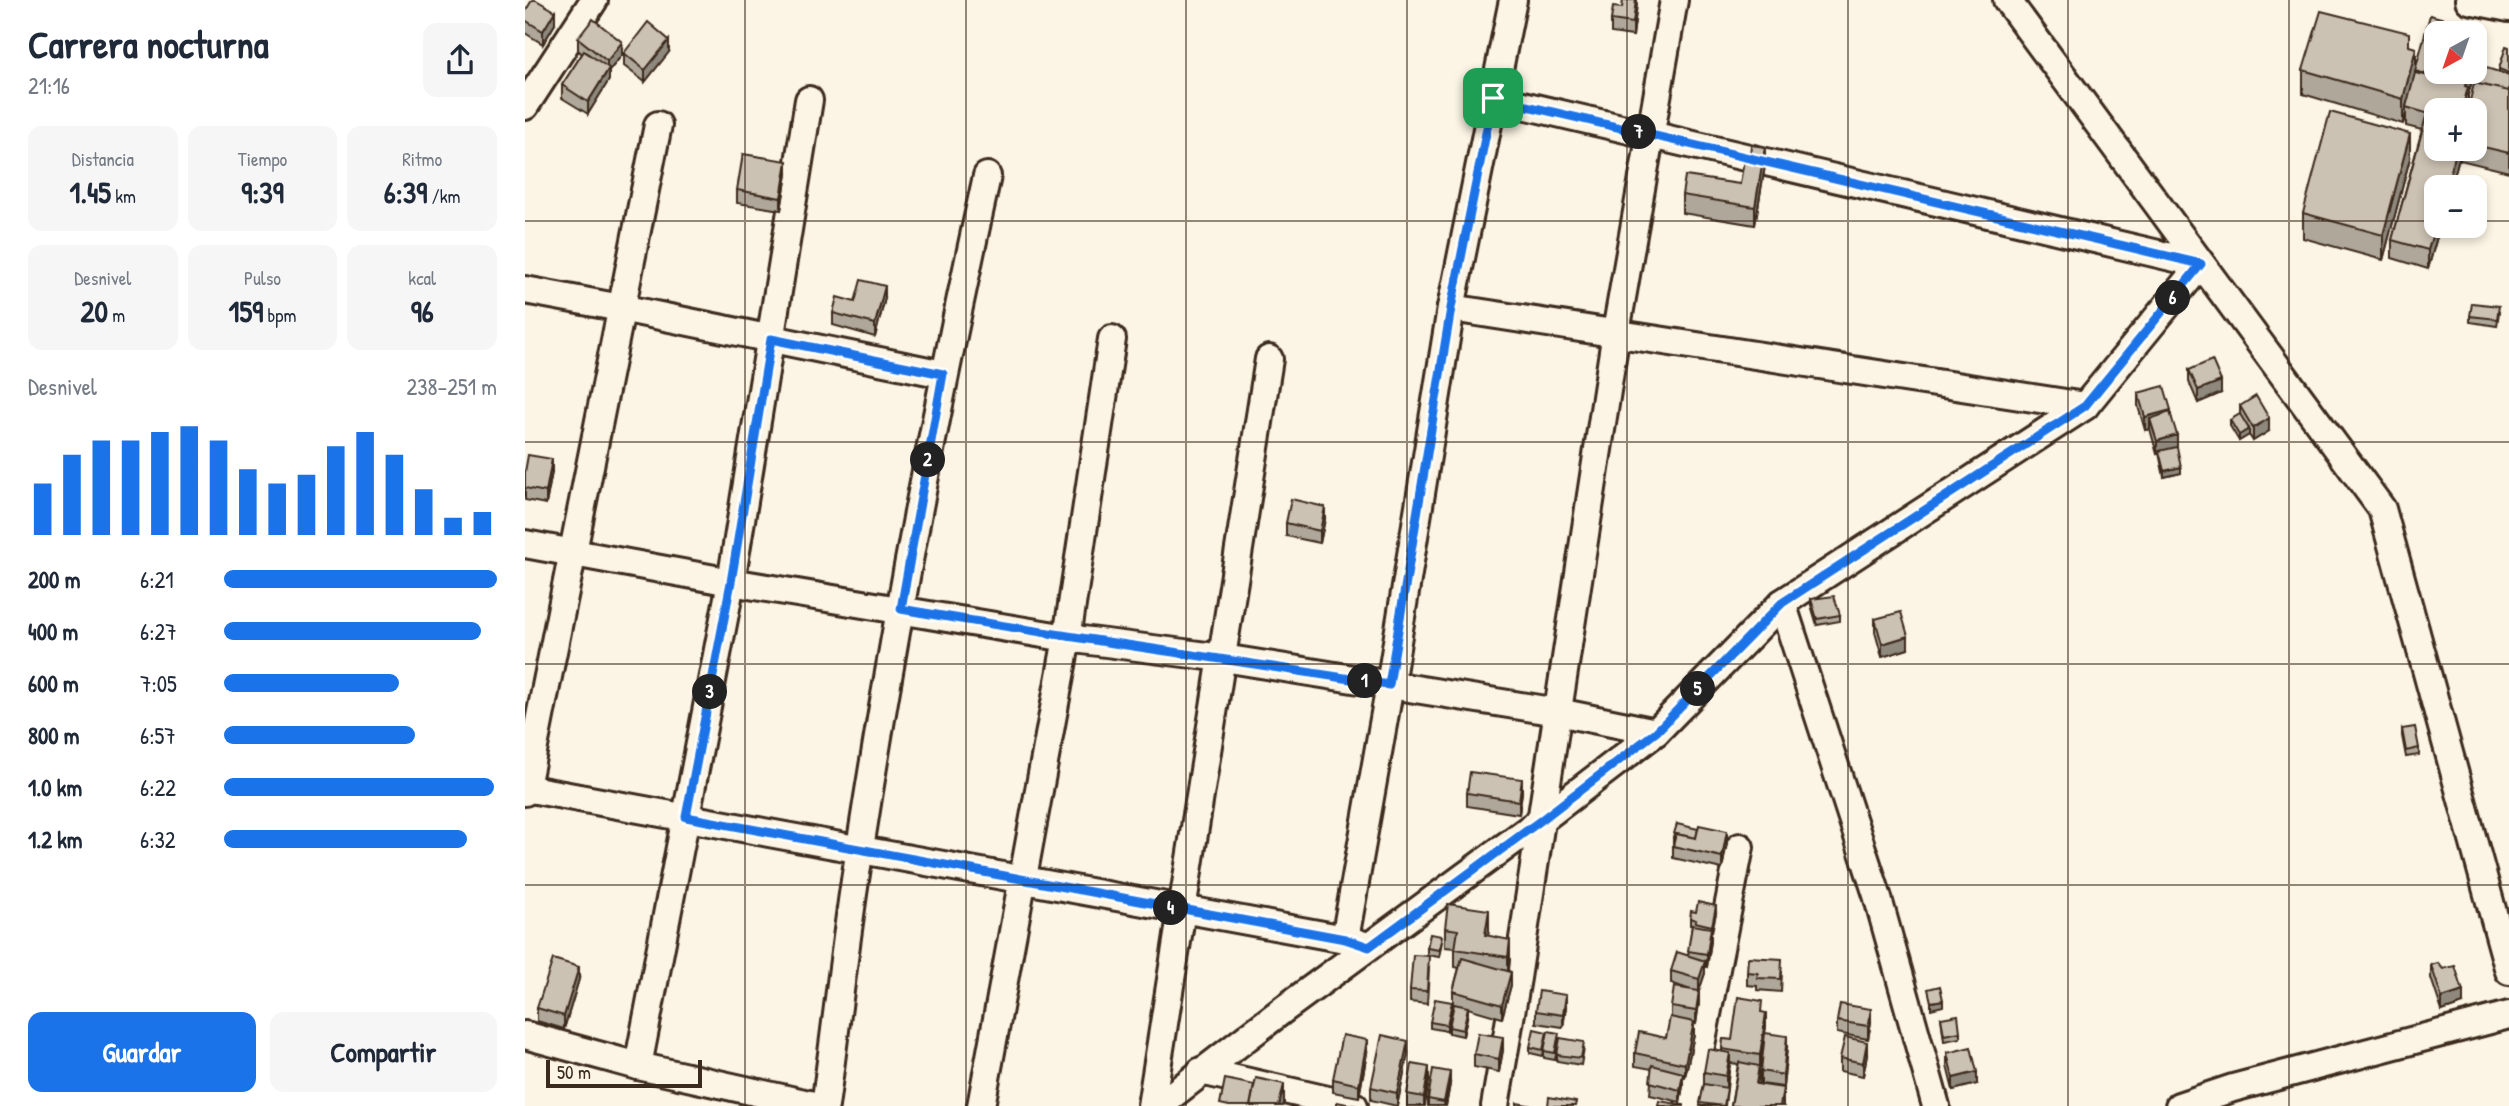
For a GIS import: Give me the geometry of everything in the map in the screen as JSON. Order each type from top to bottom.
[{"type":"street","points":[[525,106],[594,0]]},
{"type":"street","points":[[1357,943],[1389,685],[1451,308],[1513,0]]},
{"type":"street","points":[[1495,1106],[1616,332],[1674,0]]},
{"type":"street","points":[[2007,0],[2382,509],[2509,971]]},
{"type":"street","points":[[2469,0],[2509,9]]},
{"type":"street","points":[[1493,98],[2201,264]]},
{"type":"street","points":[[638,1066],[731,582],[809,100]]},
{"type":"street","points":[[658,125],[525,790],[1024,879],[1357,943]]},
{"type":"street","points":[[825,1106],[859,849],[943,374],[986,176]]},
{"type":"street","points":[[1158,1106],[1357,943],[1540,821],[1656,732],[1782,603],[2085,406],[2201,264]]},
{"type":"street","points":[[525,290],[621,307],[943,374]]},
{"type":"street","points":[[1451,308],[2085,406]]},
{"type":"street","points":[[981,1106],[1067,638],[1112,340]]},
{"type":"street","points":[[1151,1106],[1269,359]]},
{"type":"street","points":[[525,544],[731,582],[1067,638],[1223,658],[1558,712],[1656,732]]},
{"type":"street","points":[[1782,603],[1877,895],[1936,1106]]},
{"type":"street","points":[[1689,1106],[1740,847]]},
{"type":"street","points":[[2179,1106],[2236,1097],[2509,1014]]},
{"type":"street","points":[[525,1035],[638,1066],[818,1106]]},
{"type":"street","points":[[1201,1071],[1320,1103],[1354,1106]]},
{"type":"building","points":[[532,0],[555,11],[543,31],[525,20],[525,12]]},
{"type":"building","points":[[1623,0],[1636,0],[1633,23],[1611,20],[1613,7],[1622,8]]},
{"type":"building","points":[[2321,11],[2409,33],[2409,46],[2416,48],[2403,99],[2303,70]]},
{"type":"building","points":[[2430,15],[2452,21],[2428,21]]},
{"type":"building","points":[[593,19],[622,42],[607,61],[578,38]]},
{"type":"building","points":[[648,22],[669,40],[645,70],[624,53]]},
{"type":"building","points":[[2424,37],[2424,73],[2415,71]]},
{"type":"building","points":[[2506,46],[2509,47],[2509,73],[2499,69]]},
{"type":"building","points":[[584,51],[609,68],[588,102],[562,85]]},
{"type":"building","points":[[2487,68],[2509,75],[2509,92],[2476,84],[2487,84]]},
{"type":"building","points":[[2415,73],[2424,75],[2424,84],[2466,84],[2468,87],[2465,98],[2424,98],[2424,112],[2406,107]]},
{"type":"building","points":[[2474,84],[2509,91],[2509,153],[2487,148],[2487,98],[2471,98]]},
{"type":"building","points":[[2330,112],[2410,134],[2383,235],[2303,213]]},
{"type":"building","points":[[2424,124],[2424,161],[2454,161],[2449,175],[2424,175],[2424,238],[2432,238],[2428,250],[2392,240]]},
{"type":"building","points":[[1751,145],[1765,147],[1755,207],[1682,195],[1685,176],[1740,184],[1745,154],[1750,155]]},
{"type":"building","points":[[743,154],[787,161],[781,198],[737,190]]},
{"type":"building","points":[[861,280],[885,286],[875,324],[833,313],[837,297],[855,302]]},
{"type":"building","points":[[2472,303],[2499,306],[2497,319],[2470,316]]},
{"type":"building","points":[[2212,360],[2221,381],[2198,390],[2189,370]]},
{"type":"building","points":[[2164,386],[2171,410],[2145,417],[2138,393]]},
{"type":"building","points":[[2256,396],[2269,418],[2253,428],[2240,406]]},
{"type":"building","points":[[2170,412],[2177,435],[2157,441],[2150,419]]},
{"type":"building","points":[[2240,414],[2249,429],[2239,435],[2230,420]]},
{"type":"building","points":[[2177,447],[2181,467],[2164,471],[2159,451]]},
{"type":"building","points":[[528,455],[552,459],[546,492],[525,488]]},
{"type":"building","points":[[1291,499],[1325,507],[1320,531],[1286,523]]},
{"type":"building","points":[[1834,596],[1840,615],[1817,619],[1811,599]]},
{"type":"building","points":[[1901,612],[1908,636],[1882,644],[1875,619]]},
{"type":"building","points":[[2415,727],[2419,748],[2406,751],[2402,729]]},
{"type":"building","points":[[1470,772],[1522,779],[1519,801],[1467,793]]},
{"type":"building","points":[[1677,824],[1698,829],[1696,838],[1676,834],[1675,838],[1673,837]]},
{"type":"building","points":[[1699,825],[1727,831],[1722,857],[1673,846],[1676,834],[1696,838]]},
{"type":"building","points":[[1698,902],[1716,906],[1712,926],[1690,918],[1691,911],[1696,912]]},
{"type":"building","points":[[1448,904],[1489,910],[1485,935],[1510,940],[1508,957],[1455,949],[1458,930],[1445,928]]},
{"type":"building","points":[[1692,925],[1711,928],[1707,954],[1688,951]]},
{"type":"building","points":[[1430,934],[1442,936],[1439,950],[1427,948]]},
{"type":"building","points":[[1677,952],[1705,961],[1699,979],[1671,971]]},
{"type":"building","points":[[1413,955],[1429,956],[1427,991],[1410,990]]},
{"type":"building","points":[[1748,957],[1782,959],[1781,979],[1757,978],[1758,973],[1747,972]]},
{"type":"building","points":[[1462,958],[1511,972],[1502,1005],[1453,991]]},
{"type":"building","points":[[553,959],[579,967],[564,1016],[537,1008]]},
{"type":"building","points":[[2438,963],[2443,969],[2455,966],[2463,991],[2442,998],[2431,965]]},
{"type":"building","points":[[1940,986],[1943,1000],[1931,1002],[1928,989]]},
{"type":"building","points":[[1674,987],[1699,991],[1696,1011],[1671,1007]]},
{"type":"building","points":[[1539,991],[1566,995],[1563,1015],[1536,1011]]},
{"type":"building","points":[[1738,997],[1762,1001],[1761,1012],[1766,1013],[1760,1055],[1722,1049],[1723,1039],[1732,1040]]},
{"type":"building","points":[[1435,999],[1452,1002],[1447,1025],[1430,1022]]},
{"type":"building","points":[[1454,1004],[1468,1007],[1463,1030],[1449,1027]]},
{"type":"building","points":[[1840,1004],[1871,1009],[1868,1026],[1837,1021]]},
{"type":"building","points":[[1958,1015],[1960,1032],[1944,1035],[1941,1018]]},
{"type":"building","points":[[1670,1017],[1694,1022],[1685,1064],[1635,1053],[1639,1032],[1666,1038]]},
{"type":"building","points":[[1534,1029],[1547,1032],[1543,1050],[1530,1047]]},
{"type":"building","points":[[1548,1031],[1559,1033],[1555,1053],[1544,1051]]},
{"type":"building","points":[[1478,1033],[1503,1037],[1499,1059],[1474,1054]]},
{"type":"building","points":[[1765,1033],[1787,1036],[1783,1075],[1761,1071]]},
{"type":"building","points":[[1342,1035],[1367,1040],[1359,1085],[1333,1079]]},
{"type":"building","points":[[1382,1035],[1408,1041],[1397,1093],[1371,1087]]},
{"type":"building","points":[[1845,1037],[1867,1042],[1863,1063],[1840,1058]]},
{"type":"building","points":[[1560,1038],[1584,1042],[1581,1058],[1557,1055]]},
{"type":"building","points":[[1971,1047],[1977,1072],[1953,1078],[1947,1053]]},
{"type":"building","points":[[1708,1049],[1730,1053],[1726,1076],[1704,1072]]},
{"type":"building","points":[[1739,1062],[1759,1066],[1756,1084],[1783,1088],[1780,1106],[1731,1106]]},
{"type":"building","points":[[1412,1064],[1429,1067],[1424,1097],[1407,1094]]},
{"type":"building","points":[[1652,1065],[1683,1073],[1680,1090],[1650,1082]]},
{"type":"building","points":[[1433,1069],[1450,1072],[1444,1102],[1428,1099]]},
{"type":"building","points":[[1256,1078],[1284,1084],[1279,1106],[1250,1106]]},
{"type":"building","points":[[1225,1079],[1254,1085],[1250,1106],[1220,1104]]},
{"type":"building","points":[[1704,1084],[1727,1088],[1724,1106],[1700,1103]]},
{"type":"building","points":[[1549,1097],[1576,1102],[1575,1106],[1548,1106]]},
{"type":"building","points":[[1659,1101],[1684,1105],[1684,1106],[1658,1106]]},
{"type":"building","points":[[1337,1102],[1357,1106],[1337,1106]]},
{"type":"route","points":[[1493,98],[2201,264],[2085,406],[1782,603],[1656,732],[1369,947],[1345,939],[686,817],[731,582],[771,339],[943,374],[901,609],[1067,638],[1223,658],[1389,685],[1451,308],[1493,98]]}]
